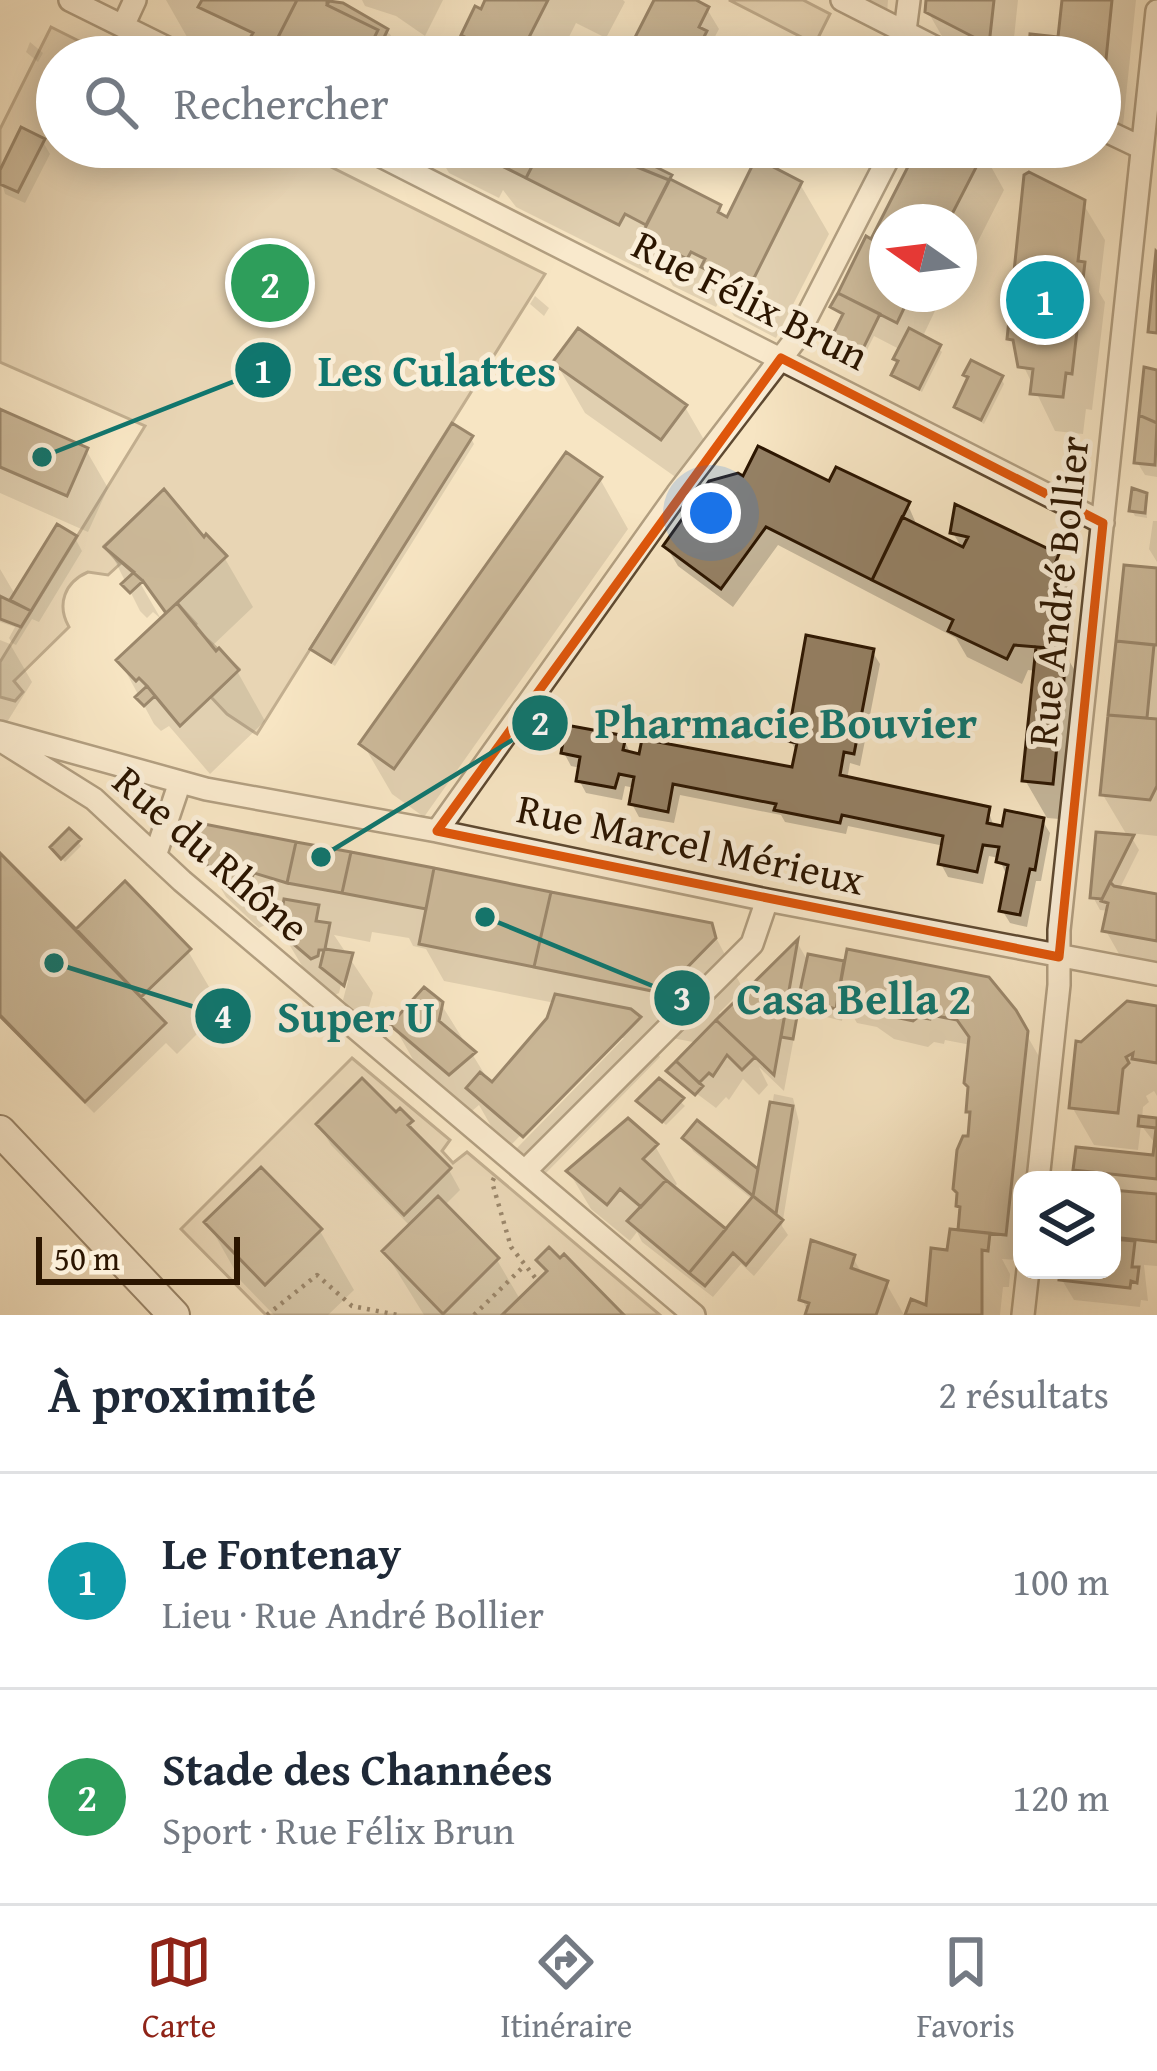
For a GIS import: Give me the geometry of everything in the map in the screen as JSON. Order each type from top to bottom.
[{"type":"street","points":[[70,0],[143,36]]},
{"type":"street","points":[[123,26],[135,0]]},
{"type":"street","points":[[842,0],[913,36]]},
{"type":"street","points":[[905,31],[909,0]]},
{"type":"street","name":"Rue André Bollier","points":[[1039,1171],[1059,930],[1103,524],[1148,195],[1142,148],[1157,11]]},
{"type":"street","points":[[1121,138],[1142,148]]},
{"type":"street","name":"Rue Félix Brun","points":[[405,168],[1103,524]]},
{"type":"street","points":[[437,831],[677,494],[795,340],[884,168]]},
{"type":"street","name":"Rue Marcel Mérieux","points":[[0,736],[180,782],[1157,974]]},
{"type":"street","name":"Rue du Rhône","points":[[0,736],[94,799],[154,856],[694,1315]]},
{"type":"street","points":[[154,856],[180,782]]},
{"type":"street","points":[[525,1171],[752,944],[767,900]]},
{"type":"street","points":[[0,1131],[174,1315]]},
{"type":"street","points":[[1023,1315],[1027,1279]]},
{"type":"path","points":[[497,1174],[491,1182],[511,1247],[537,1280]]},
{"type":"path","points":[[474,1315],[525,1265]]},
{"type":"path","points":[[267,1315],[316,1275],[352,1306],[398,1315]]},
{"type":"highlighted area","points":[[781,358],[1103,523],[1059,957],[437,831]]},
{"type":"shaded area","points":[[729,0],[803,0],[830,14],[819,36],[799,36]]},
{"type":"shaded area","points":[[51,27],[69,36],[46,36]]},
{"type":"shaded area","points":[[36,57],[36,168],[333,168],[545,274],[257,734],[211,697],[239,669],[194,627],[177,603],[226,555],[207,535],[203,537],[164,490],[104,546],[120,564],[108,575],[88,572],[68,588],[63,610],[69,627],[14,681],[23,692],[15,701],[0,697],[0,662],[145,426],[0,362],[0,129]]},
{"type":"shaded area","points":[[352,1058],[450,1140],[442,1151],[453,1163],[467,1152],[660,1315],[266,1315],[181,1229]]},
{"type":"building","points":[[202,0],[297,0],[279,36],[251,36],[198,7]]},
{"type":"building","points":[[297,0],[327,0],[327,5],[378,30],[375,36],[279,36]]},
{"type":"building","points":[[485,0],[548,0],[530,36],[461,35],[475,6],[481,9]]},
{"type":"building","points":[[654,0],[696,0],[709,7],[699,27],[707,31],[704,36],[636,36]]},
{"type":"building","points":[[926,0],[994,0],[990,36],[972,36],[925,12]]},
{"type":"building","points":[[1062,0],[1112,0],[1108,36],[1058,36]]},
{"type":"building","points":[[329,1],[343,3],[388,29],[385,36],[375,36],[378,30],[327,5]]},
{"type":"building","points":[[21,127],[36,134],[36,157],[18,192],[0,184],[0,170]]},
{"type":"building","points":[[506,168],[531,168],[526,178]]},
{"type":"building","points":[[531,168],[640,168],[669,180],[646,225],[625,214],[619,225],[526,178]]},
{"type":"building","points":[[640,168],[658,168],[672,175],[669,180]]},
{"type":"building","points":[[751,168],[775,168],[802,182],[748,290],[701,267],[705,259],[691,252],[687,259],[641,236],[670,179],[721,205],[718,212],[727,217]]},
{"type":"building","points":[[907,168],[976,168],[957,204],[889,204]]},
{"type":"building","points":[[1029,172],[1085,200],[1078,261],[1085,262],[1072,374],[1066,373],[1063,397],[1030,394],[1033,369],[1018,367],[1013,340],[1007,339],[1024,175]]},
{"type":"building","points":[[869,238],[869,309],[838,293]]},
{"type":"building","points":[[1157,252],[1157,333],[1148,332]]},
{"type":"building","points":[[838,293],[880,314],[858,359],[828,344],[843,314],[830,307]]},
{"type":"building","points":[[875,312],[902,312],[897,323]]},
{"type":"building","points":[[578,328],[687,405],[661,440],[552,363]]},
{"type":"building","points":[[909,328],[941,345],[919,389],[891,375],[898,361],[893,359]]},
{"type":"building","points":[[971,360],[1003,376],[981,420],[954,407]]},
{"type":"building","points":[[1144,367],[1157,370],[1157,423],[1139,415]]},
{"type":"building","points":[[0,409],[88,448],[67,496],[0,467]]},
{"type":"building","points":[[1139,415],[1157,423],[1155,465],[1134,463]]},
{"type":"building","points":[[452,423],[473,436],[331,662],[310,649]]},
{"type":"building","points":[[758,446],[829,481],[836,467],[910,502],[872,580],[766,527],[721,589],[663,546],[709,481],[738,473],[743,476]]},
{"type":"building","points":[[566,452],[602,477],[394,769],[359,744]]},
{"type":"building","points":[[1132,488],[1147,493],[1145,513],[1129,511]]},
{"type":"building","points":[[164,489],[204,537],[206,534],[227,556],[177,603],[216,651],[219,648],[239,670],[180,726],[155,696],[144,706],[135,697],[147,686],[116,660],[166,613],[143,581],[130,593],[121,584],[134,572],[104,547]]},
{"type":"building","points":[[164,489],[204,537],[206,534],[227,556],[166,613],[143,581],[104,547]]},
{"type":"building","points":[[955,504],[1059,554],[1050,576],[1056,579],[1049,648],[1014,645],[1007,659],[948,631],[953,620],[872,580],[902,517],[963,547],[968,537],[950,533]]},
{"type":"building","points":[[57,524],[77,536],[31,611],[10,600]]},
{"type":"building","points":[[1124,565],[1157,568],[1157,645],[1116,641]]},
{"type":"building","points":[[0,596],[31,611],[21,627],[0,619]]},
{"type":"building","points":[[177,603],[216,651],[219,648],[239,670],[180,726],[147,686],[116,660]]},
{"type":"building","points":[[806,635],[874,649],[854,754],[844,752],[840,775],[990,807],[987,823],[1002,826],[1005,810],[1044,818],[1035,870],[1030,869],[1020,915],[999,911],[1008,865],[996,862],[999,847],[983,845],[977,872],[938,864],[943,836],[842,815],[840,823],[774,810],[776,804],[673,784],[668,812],[629,804],[634,777],[619,774],[615,788],[576,781],[580,757],[561,753],[566,725],[626,736],[623,750],[639,754],[642,739],[792,767],[797,743],[787,741]]},
{"type":"building","points":[[1116,641],[1154,645],[1147,718],[1108,715]]},
{"type":"building","points":[[1036,647],[1067,650],[1053,784],[1022,781]]},
{"type":"building","points":[[1108,715],[1157,719],[1157,786],[1150,800],[1100,795]]},
{"type":"building","points":[[199,823],[296,842],[287,883],[254,873],[248,885],[235,892],[201,859],[196,843]]},
{"type":"building","points":[[69,828],[81,839],[61,859],[50,847]]},
{"type":"building","points":[[1096,832],[1134,835],[1102,899],[1090,898]]},
{"type":"building","points":[[296,842],[351,852],[342,893],[287,883]]},
{"type":"building","points":[[351,852],[434,868],[426,909],[342,893]]},
{"type":"building","points":[[0,853],[76,929],[125,881],[191,949],[141,997],[166,1023],[85,1102],[0,1015]]},
{"type":"building","points":[[0,853],[166,1023],[85,1102],[0,1016]]},
{"type":"building","points":[[434,868],[551,892],[534,967],[419,944]]},
{"type":"building","points":[[125,881],[191,949],[141,997],[76,929]]},
{"type":"building","points":[[1110,882],[1157,894],[1157,941],[1102,931],[1108,903],[1101,901]]},
{"type":"building","points":[[551,892],[712,923],[716,938],[662,993],[534,967]]},
{"type":"building","points":[[284,899],[319,905],[316,921],[330,923],[325,949],[353,953],[344,986],[320,967],[324,950],[311,959],[278,931]]},
{"type":"building","points":[[798,939],[787,1002],[774,1075],[716,1020]]},
{"type":"building","points":[[847,949],[989,977],[1028,1031],[1006,1235],[958,1230],[960,1207],[953,1189],[957,1150],[963,1136],[968,1136],[970,1112],[966,1112],[968,1087],[964,1083],[969,1037],[957,1020],[931,1015],[913,1021],[876,1013],[862,1002],[838,997]]},
{"type":"building","points":[[808,954],[844,961],[836,1009],[809,1007],[811,992],[800,991]]},
{"type":"building","points":[[424,987],[443,1002],[439,1021],[476,1052],[449,1075],[390,1025]]},
{"type":"building","points":[[555,994],[631,1009],[641,1017],[523,1137],[466,1088],[480,1072],[492,1082],[547,1018]]},
{"type":"building","points":[[1127,1001],[1157,1006],[1157,1063],[1132,1059],[1133,1053],[1126,1057],[1129,1063],[1123,1069],[1118,1113],[1069,1108],[1076,1041],[1081,1042]]},
{"type":"building","points":[[787,1002],[799,1005],[793,1039],[781,1037]]},
{"type":"building","points":[[716,1020],[755,1057],[742,1070],[727,1055],[713,1076],[709,1073],[699,1083],[676,1061]]},
{"type":"building","points":[[676,1061],[703,1086],[695,1095],[666,1071]]},
{"type":"building","points":[[362,1078],[396,1112],[400,1108],[413,1121],[408,1125],[451,1168],[404,1215],[316,1124]]},
{"type":"building","points":[[659,1078],[684,1098],[662,1122],[636,1101]]},
{"type":"building","points":[[770,1102],[793,1106],[776,1214],[753,1196]]},
{"type":"building","points":[[1139,1116],[1157,1118],[1157,1179],[1121,1175],[1121,1171],[1073,1170],[1076,1147],[1153,1155],[1156,1128],[1138,1126]]},
{"type":"building","points":[[628,1118],[658,1144],[643,1159],[666,1180],[641,1207],[620,1189],[607,1205],[566,1171]]},
{"type":"building","points":[[697,1120],[758,1169],[753,1196],[682,1138]]},
{"type":"building","points":[[261,1167],[322,1229],[265,1285],[204,1222]]},
{"type":"building","points":[[666,1180],[726,1229],[689,1273],[627,1221]]},
{"type":"building","points":[[1121,1191],[1157,1194],[1157,1242],[1121,1238]]},
{"type":"building","points":[[438,1196],[499,1258],[443,1314],[382,1251]]},
{"type":"building","points":[[753,1196],[783,1220],[746,1265],[733,1253],[705,1286],[689,1273]]},
{"type":"building","points":[[950,1229],[990,1233],[988,1251],[982,1250],[982,1315],[905,1315],[911,1299],[926,1305],[931,1248],[947,1250]]},
{"type":"building","points":[[811,1240],[855,1255],[851,1268],[888,1281],[876,1315],[805,1315],[809,1303],[799,1300]]},
{"type":"building","points":[[1121,1240],[1135,1241],[1132,1267],[1139,1267],[1137,1283],[1131,1281],[1130,1288],[1059,1280],[1121,1279]]},
{"type":"building","points":[[549,1247],[560,1258],[564,1254],[624,1315],[502,1315],[547,1271],[536,1260]]},
{"type":"place","name":"Stade des Channées","points":[[270,283]]},
{"type":"place","name":"Le Fontenay","points":[[1045,300]]},
{"type":"place","name":"Les Culattes","points":[[42,457]]},
{"type":"place","name":"Pharmacie Bouvier","points":[[321,857]]},
{"type":"place","name":"Casa Bella 2","points":[[485,917]]},
{"type":"place","name":"Super U","points":[[54,963]]}]
